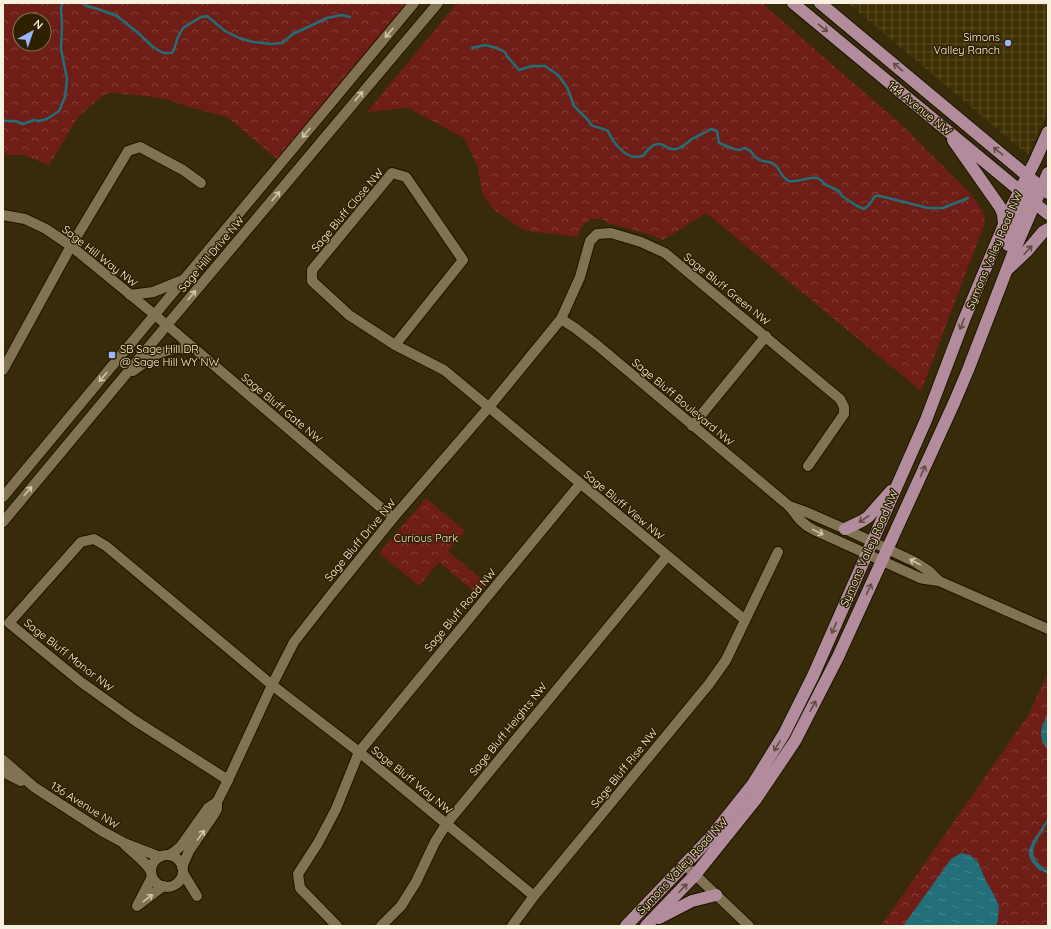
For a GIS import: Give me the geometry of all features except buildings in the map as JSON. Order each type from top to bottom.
[{"type":"main road","name":"144 Avenue NW","points":[[792,3],[1048,214]]},
{"type":"main road","name":"144 Avenue NW","points":[[820,3],[1038,185]]},
{"type":"main road","points":[[946,130],[1000,207],[1003,214],[1004,224]]},
{"type":"main road","name":"Symons Valley Road NW","points":[[646,925],[695,875],[756,799],[795,741],[838,657],[965,377],[1007,270],[1027,197],[1038,185],[1040,150],[1048,132]]},
{"type":"main road","name":"Symons Valley Road NW","points":[[626,926],[710,838],[753,784],[784,734],[813,676],[926,420],[964,320],[1004,224],[1048,173]]},
{"type":"main road","points":[[1007,270],[1043,232],[1048,229]]},
{"type":"main road","points":[[845,529],[868,517],[898,483]]},
{"type":"main road","points":[[646,925],[692,901],[716,895]]},
{"type":"street","name":"Sage Hill Drive NW","points":[[3,497],[414,3]]},
{"type":"street","name":"Sage Hill Drive NW","points":[[3,522],[118,382],[438,3]]},
{"type":"street","points":[[3,370],[70,246],[128,151],[140,147],[183,170],[201,183]]},
{"type":"street","name":"Sage Bluff Close NW","points":[[395,345],[463,260],[406,177],[392,174],[312,270],[312,281],[349,315],[395,345],[444,370],[489,407]]},
{"type":"street","name":"Sage Hill Way NW","points":[[3,215],[25,219],[46,229],[70,246],[155,315]]},
{"type":"street","name":"Sage Bluff Green NW","points":[[561,320],[580,277],[590,241],[597,234],[611,232],[642,242],[665,253],[840,399],[844,407],[844,414],[808,466]]},
{"type":"street","points":[[130,295],[153,292],[184,279]]},
{"type":"street","name":"Sage Bluff Gate NW","points":[[155,315],[393,518]]},
{"type":"street","name":"Sage Bluff Boulevard NW","points":[[561,320],[575,328],[789,506],[806,526],[920,578],[939,581]]},
{"type":"street","name":"Sage Bluff Drive NW","points":[[182,870],[190,851],[217,809],[217,802],[294,642],[393,518],[489,407],[561,320]]},
{"type":"street","points":[[692,426],[766,336]]},
{"type":"street","points":[[118,382],[157,354],[169,350],[193,347]]},
{"type":"street","name":"Sage Bluff View NW","points":[[489,407],[745,620]]},
{"type":"street","name":"Sage Bluff Road NW","points":[[359,752],[580,484]]},
{"type":"street","name":"Sage Bluff Boulevard NW","points":[[789,506],[872,541],[923,566],[939,581]]},
{"type":"street","name":"Sage Bluff Manor NW","points":[[228,780],[134,720],[6,627],[81,542],[94,539],[106,546],[272,686]]},
{"type":"street","name":"Sage Bluff Rise NW","points":[[512,926],[534,896],[709,684],[726,660],[778,552]]},
{"type":"street","name":"Sage Bluff Heights NW","points":[[381,926],[401,906],[416,882],[435,842],[447,824],[667,556]]},
{"type":"street","points":[[939,581],[1048,629]]},
{"type":"street","name":"Sage Bluff Way NW","points":[[272,686],[359,752],[534,896]]},
{"type":"street","points":[[337,926],[300,888],[298,874],[318,843],[336,810],[359,752]]},
{"type":"street","name":"136 Avenue NW","points":[[3,760],[34,787]]},
{"type":"street","name":"136 Avenue NW","points":[[3,772],[34,787],[102,831],[124,843],[164,856]]},
{"type":"street","name":"Sage Bluff Drive NW","points":[[164,856],[174,852],[181,846],[208,808],[217,802]]},
{"type":"street","name":"136 Avenue NW","points":[[124,843],[133,853],[143,860],[152,874]]},
{"type":"street","points":[[152,874],[155,881],[163,886],[174,885],[197,896],[182,870],[178,859],[164,856],[154,862],[152,874],[137,906],[163,886]]},
{"type":"street","points":[[685,865],[749,926]]},
{"type":"street","points":[[174,885],[181,878],[182,870]]},
{"type":"shaded area","points":[[848,3],[1048,3],[1048,111],[1028,155]]},
{"type":"green space","points":[[3,3],[409,3],[278,160],[227,117],[166,99],[111,93],[103,95],[78,117],[49,165],[23,155],[3,155]]},
{"type":"green space","points":[[457,3],[762,3],[904,127],[969,192],[982,210],[985,223],[921,391],[706,213],[663,240],[609,223],[601,219],[591,219],[584,224],[579,231],[578,237],[528,231],[522,229],[493,209],[483,195],[477,165],[464,138],[408,108],[367,112]]},
{"type":"green space","name":"Curious Park","points":[[426,498],[465,531],[448,551],[486,583],[477,594],[439,562],[419,586],[379,553]]},
{"type":"green space","points":[[1048,673],[1048,926],[881,926],[1029,714]]},
{"type":"water","points":[[1048,712],[1048,750],[1042,740],[1041,731]]},
{"type":"water","points":[[1048,818],[1046,825],[1036,841],[1033,852],[1036,861],[1048,871],[1048,874],[1039,870],[1032,862],[1029,856],[1029,850]]},
{"type":"water","points":[[961,853],[970,855],[978,862],[994,895],[999,906],[996,926],[903,926],[951,859]]},
{"type":"waterway","points":[[3,121],[15,121],[23,124],[34,120],[39,121],[47,119],[59,111],[65,97],[67,79],[61,49],[61,7],[63,3]]},
{"type":"waterway","points":[[83,3],[86,6],[117,16],[153,47],[163,53],[172,53],[183,28],[201,17],[207,16],[225,31],[239,38],[253,42],[271,44],[282,43],[293,34],[327,18],[342,15],[350,17]]},
{"type":"waterway","points":[[472,48],[485,45],[497,48],[505,52],[519,70],[532,66],[545,66],[558,75],[567,87],[574,106],[591,125],[608,131],[619,148],[632,156],[643,156],[652,146],[658,144],[670,149],[678,148],[711,129],[717,131],[719,143],[734,149],[740,150],[744,148],[750,150],[758,159],[775,165],[786,180],[793,181],[817,178],[824,184],[839,191],[842,196],[857,206],[864,209],[869,205],[875,196],[928,208],[943,208],[968,198]]},
{"type":"place","name":"Simons Valley Ranch","points":[[1008,43]]},
{"type":"place","name":"SB Sage Hill DR @ Sage Hill WY NW","points":[[112,355]]}]
